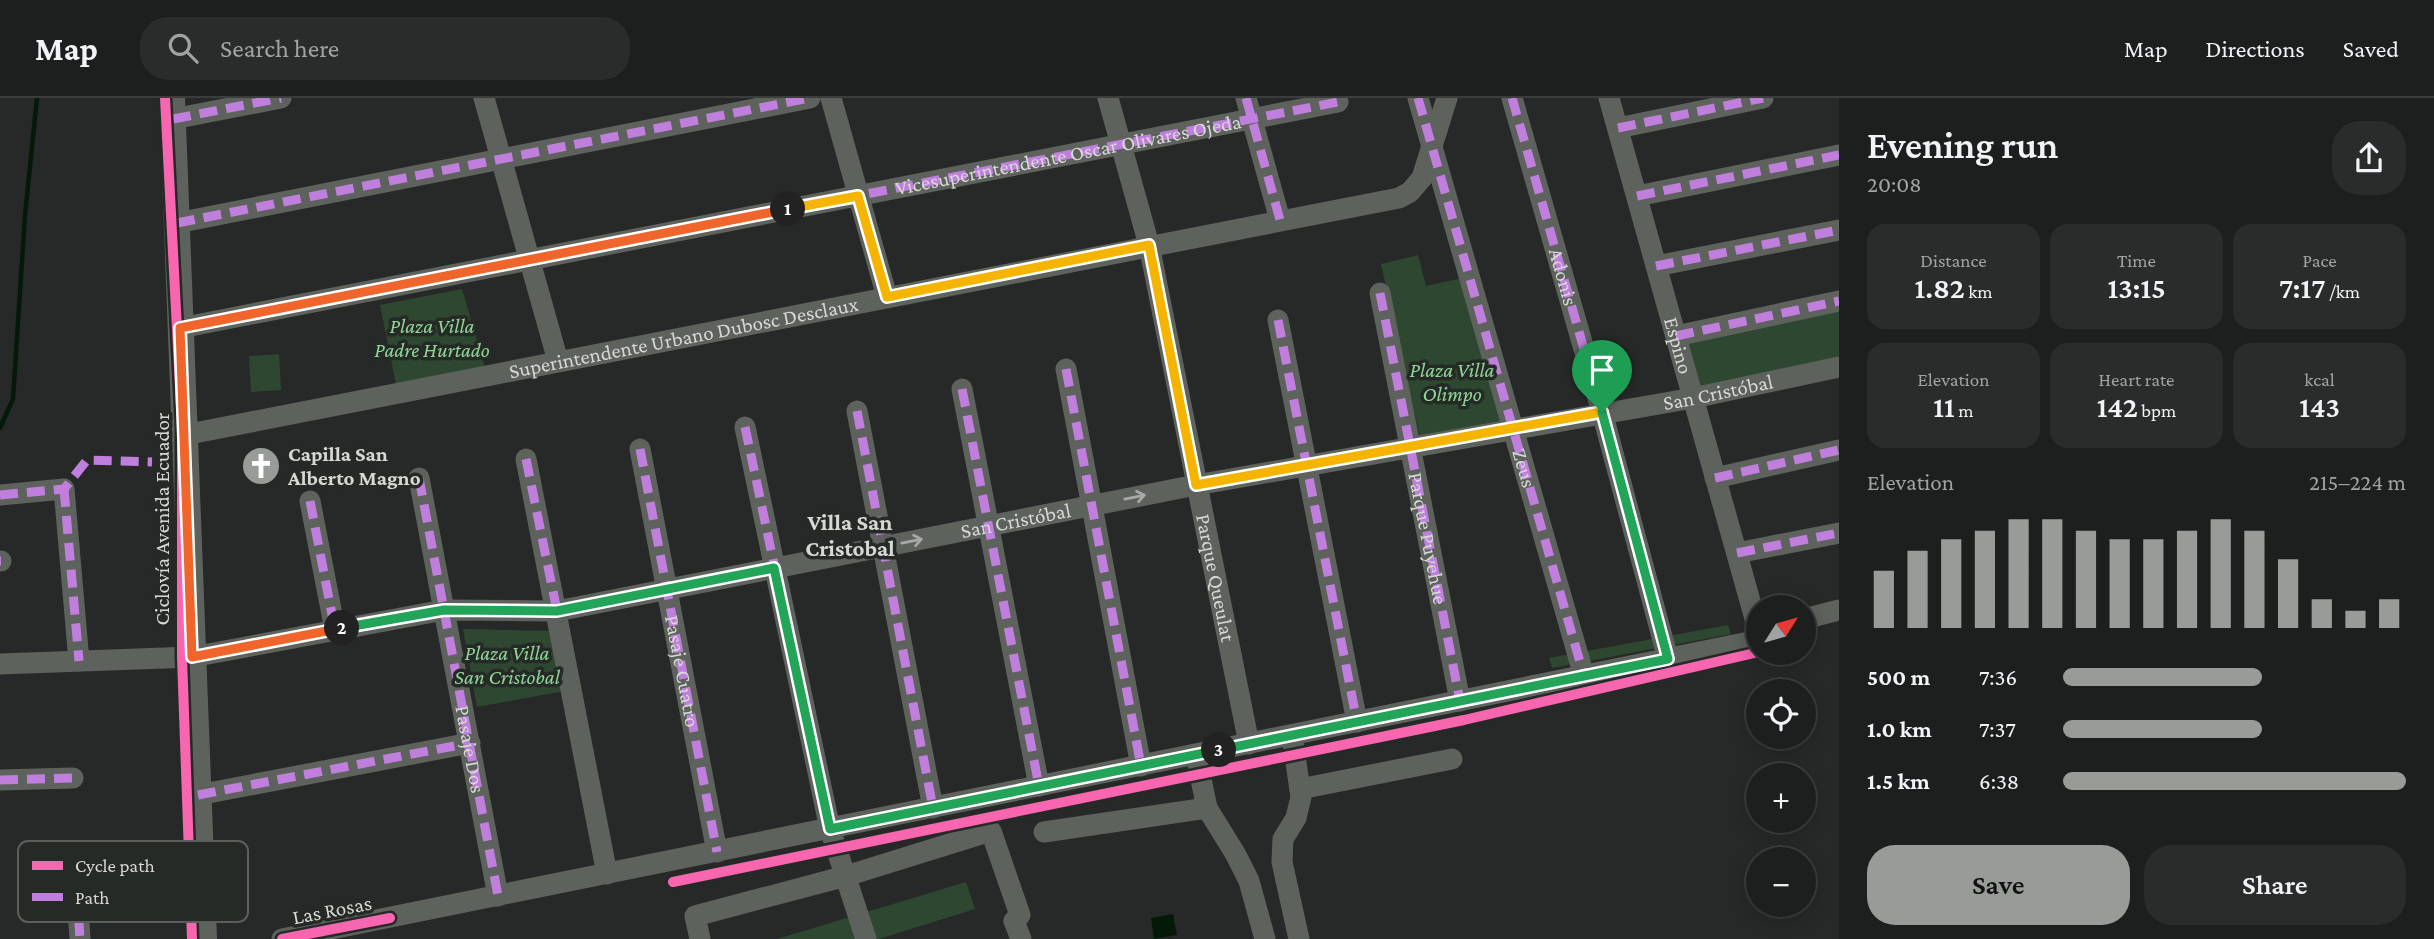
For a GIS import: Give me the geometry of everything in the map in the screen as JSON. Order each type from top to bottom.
[{"type":"main road","points":[[173,109],[200,841]]},
{"type":"street","points":[[173,109],[281,98]]},
{"type":"street","points":[[484,98],[558,361]]},
{"type":"street","points":[[177,223],[810,98]]},
{"type":"street","points":[[831,98],[887,297]]},
{"type":"street","name":"Parque Queulat","points":[[1108,98],[1149,245],[1249,744]]},
{"type":"street","name":"Zeus","points":[[1418,98],[1584,676]]},
{"type":"street","name":"Superintendente Urbano Dubosc Desclaux","points":[[184,435],[1405,195],[1415,188],[1422,178],[1447,98]]},
{"type":"street","name":"Adonis","points":[[1512,98],[1602,412],[1668,659]]},
{"type":"street","name":"Espino","points":[[1609,98],[1749,595]]},
{"type":"street","points":[[1618,128],[1763,98]]},
{"type":"street","name":"Vicesuperintendente Oscar Olivares Ojeda","points":[[180,328],[1121,144],[1249,108],[1338,102]]},
{"type":"street","points":[[1249,108],[1280,220]]},
{"type":"street","points":[[1637,196],[1839,155]]},
{"type":"street","points":[[1656,267],[1839,230]]},
{"type":"street","name":"Parque Puyehue","points":[[1380,293],[1460,701]]},
{"type":"street","points":[[1676,336],[1839,301]]},
{"type":"street","points":[[1278,320],[1357,722]]},
{"type":"street","name":"San Cristóbal","points":[[0,664],[192,657],[444,610],[557,611],[1196,485],[1693,397],[1839,367]]},
{"type":"street","points":[[1066,369],[1141,766]]},
{"type":"street","points":[[962,389],[1039,786]]},
{"type":"street","points":[[857,411],[933,808]]},
{"type":"street","points":[[745,427],[830,829],[866,939]]},
{"type":"street","name":"Pasaje Cuatro","points":[[640,449],[717,852]]},
{"type":"street","points":[[1716,478],[1839,450]]},
{"type":"street","points":[[526,459],[607,874]]},
{"type":"street","name":"Pasaje Dos","points":[[419,478],[498,896]]},
{"type":"street","points":[[0,495],[64,489],[79,661]]},
{"type":"street","points":[[310,501],[335,630]]},
{"type":"street","points":[[1737,553],[1839,533]]},
{"type":"street","points":[[1816,617],[1839,610]]},
{"type":"street","name":"Las Rosas","points":[[282,939],[1746,643]]},
{"type":"street","points":[[1292,735],[1301,797],[1296,818],[1283,839],[1282,862],[1299,939]]},
{"type":"street","points":[[198,795],[470,743]]},
{"type":"street","points":[[1196,755],[1207,808],[1249,881],[1265,939]]},
{"type":"street","points":[[1300,789],[1452,759]]},
{"type":"street","points":[[0,780],[73,778]]},
{"type":"street","points":[[1044,832],[1207,808]]},
{"type":"street","points":[[701,939],[695,916],[846,876],[991,831],[1020,915],[1014,921],[1021,939]]},
{"type":"green space","name":"Plaza Villa Olimpo","points":[[1418,255],[1426,286],[1467,277],[1510,422],[1420,438],[1381,264]]},
{"type":"green space","name":"Plaza Villa Padre Hurtado","points":[[462,289],[486,371],[397,389],[380,305]]},
{"type":"green space","points":[[1839,307],[1839,362],[1698,393],[1684,345]]},
{"type":"green space","points":[[279,354],[281,390],[251,392],[249,356]]},
{"type":"green space","points":[[1728,625],[1731,634],[1552,668],[1549,658]]},
{"type":"green space","name":"Plaza Villa San Cristobal","points":[[463,629],[554,631],[565,691],[477,707]]},
{"type":"green space","points":[[966,882],[975,909],[879,939],[777,939]]},
{"type":"shaded area","points":[[1173,914],[1177,935],[1154,939],[1151,918]]},
{"type":"waterway","points":[[0,428],[13,399],[25,215],[37,98]]},
{"type":"marked path","points":[[173,119],[281,98]]},
{"type":"marked path","points":[[177,223],[810,98]]},
{"type":"marked path","points":[[1246,98],[1280,220]]},
{"type":"marked path","points":[[1418,98],[1584,676]]},
{"type":"marked path","points":[[1512,98],[1602,412],[1668,659]]},
{"type":"marked path","points":[[1618,128],[1763,98]]},
{"type":"marked path","points":[[180,328],[1338,102]]},
{"type":"marked path","points":[[1637,196],[1839,155]]},
{"type":"marked path","points":[[1656,266],[1839,230]]},
{"type":"marked path","points":[[1380,293],[1460,701]]},
{"type":"marked path","points":[[1676,336],[1839,301]]},
{"type":"marked path","points":[[1278,320],[1357,722]]},
{"type":"marked path","points":[[1066,369],[1141,766]]},
{"type":"marked path","points":[[962,389],[1039,786]]},
{"type":"marked path","points":[[857,411],[933,808]]},
{"type":"marked path","points":[[745,427],[830,829]]},
{"type":"marked path","points":[[640,449],[717,852]]},
{"type":"marked path","points":[[1715,478],[1839,450]]},
{"type":"marked path","points":[[526,459],[557,611]]},
{"type":"marked path","points":[[0,495],[64,489],[87,460],[152,462]]},
{"type":"marked path","points":[[419,478],[498,896]]},
{"type":"marked path","points":[[64,489],[79,661]]},
{"type":"marked path","points":[[310,501],[335,630]]},
{"type":"marked path","points":[[1737,553],[1839,533]]},
{"type":"marked path","points":[[198,795],[470,743]]},
{"type":"marked path","points":[[0,780],[73,778]]},
{"type":"marked path","points":[[79,922],[80,939]]},
{"type":"cycle path","name":"Ciclovía Avenida Ecuador","points":[[165,98],[182,426],[182,657],[189,841]]},
{"type":"cycle path","points":[[673,882],[1464,720],[1746,655]]},
{"type":"cycle path","points":[[282,939],[390,918]]},
{"type":"cycle path","name":"Ciclovía Avenida Ecuador","points":[[191,922],[192,939]]},
{"type":"place","name":"Capilla San Alberto Magno","points":[[261,466]]},
{"type":"district","name":"Villa San Cristobal","points":[[850,535]]},
{"type":"route","points":[[858,196],[887,297],[1149,245],[1196,485],[1602,412],[1668,659],[830,829],[774,568],[557,611],[434,611],[192,657],[180,328],[858,196]]}]
